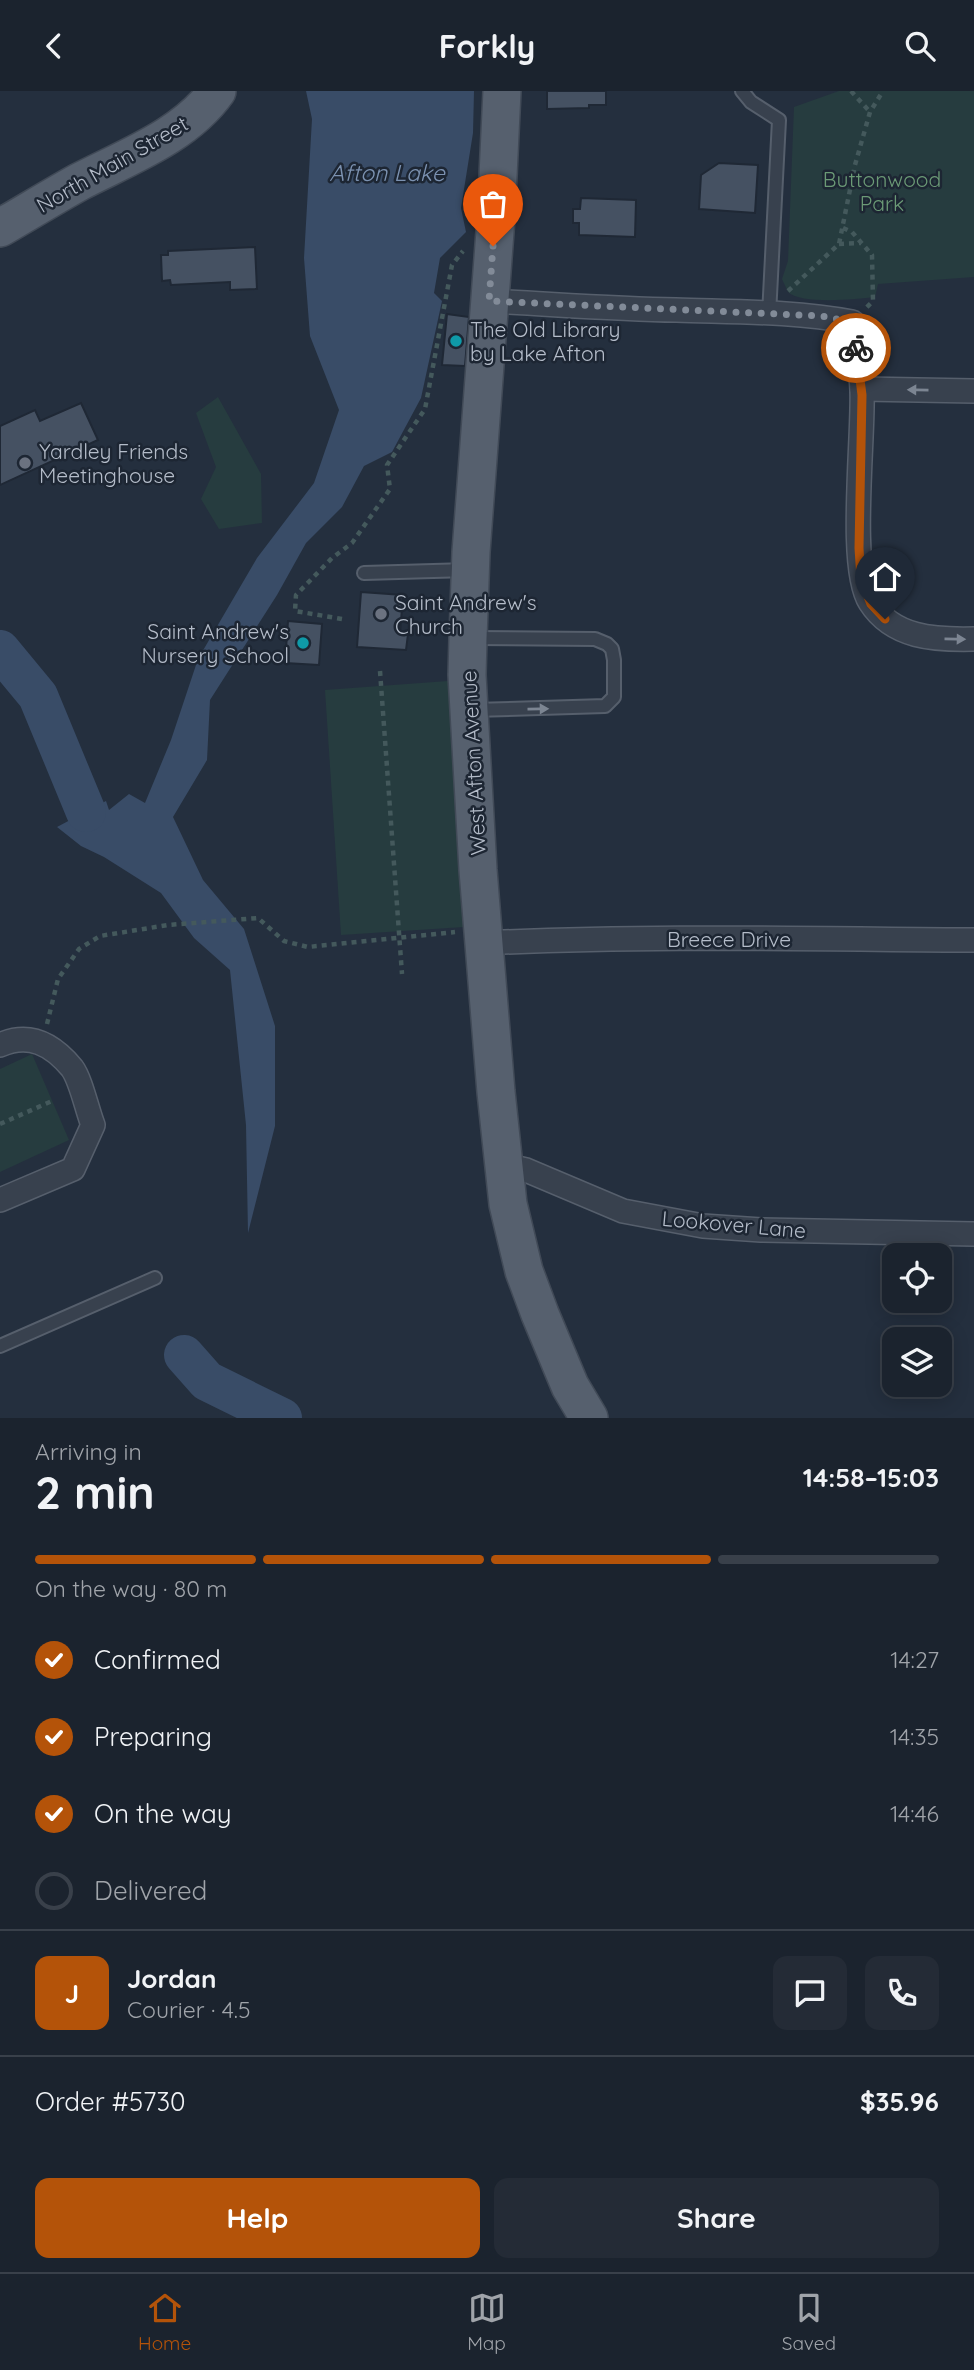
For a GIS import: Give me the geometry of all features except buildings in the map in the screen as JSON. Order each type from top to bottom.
[{"type":"main road","name":"North Main Street","points":[[0,229],[69,188],[166,137],[190,121],[217,91]]},
{"type":"main road","name":"West Afton Avenue","points":[[502,91],[470,570],[470,937],[508,1204],[524,1271],[570,1386],[589,1418]]},
{"type":"street","points":[[489,301],[744,311],[821,316],[852,322],[862,389],[859,548],[861,579],[866,595],[885,619],[902,631],[919,636],[974,639]]},
{"type":"street","points":[[862,389],[974,391]]},
{"type":"street","name":"Breece Drive","points":[[470,937],[558,940],[974,940]]},
{"type":"street","points":[[0,1045],[14,1039],[43,1042],[73,1070],[93,1125],[73,1169],[0,1200]]},
{"type":"street","name":"Lookover Lane","points":[[504,1164],[526,1170],[623,1211],[704,1226],[761,1230],[974,1234]]},
{"type":"lane","points":[[742,91],[751,102],[779,121],[769,314]]},
{"type":"lane","points":[[364,573],[470,570]]},
{"type":"lane","points":[[468,638],[595,639],[612,649],[614,660],[614,697],[605,706],[470,710]]},
{"type":"lane","points":[[0,1346],[155,1278]]},
{"type":"path","points":[[850,91],[870,112]]},
{"type":"path","points":[[769,314],[788,292],[839,244],[855,165],[870,112],[883,91]]},
{"type":"path","points":[[843,228],[852,232],[872,255],[873,301],[852,322]]},
{"type":"path","points":[[839,244],[861,243]]},
{"type":"path","points":[[342,619],[295,611],[296,595],[332,558],[352,543],[390,489],[387,465],[425,409],[452,265],[466,248]]},
{"type":"path","points":[[380,671],[402,974]]},
{"type":"path","points":[[43,1042],[58,979],[79,949],[100,936],[168,925],[258,918],[284,941],[308,947],[399,937],[470,937]]},
{"type":"path","points":[[0,1123],[52,1101]]},
{"type":"green space","name":"Buttonwood Park","points":[[839,91],[974,91],[974,277],[878,284],[875,297],[855,299],[805,299],[788,292],[782,279],[788,261],[794,107]]},
{"type":"green space","points":[[218,397],[261,474],[262,523],[219,529],[201,499],[216,467],[196,413]]},
{"type":"green space","points":[[448,681],[464,927],[341,935],[325,690]]},
{"type":"green space","points":[[32,1054],[69,1140],[0,1172],[0,1069]]},
{"type":"water","name":"Afton Lake","points":[[306,91],[474,91],[473,133],[461,208],[466,232],[440,258],[434,293],[442,301],[421,398],[392,452],[364,466],[342,507],[306,543],[277,595],[210,700],[207,760],[173,817],[203,880],[244,929],[275,1026],[275,1126],[248,1233],[246,1125],[230,970],[194,938],[161,893],[104,857],[81,846],[57,827],[106,801],[109,810],[129,794],[145,803],[171,740],[198,659],[257,558],[314,483],[339,410],[310,336],[304,258],[312,119]]},
{"type":"waterway","points":[[0,650],[38,696],[86,812]]},
{"type":"waterway","points":[[184,1355],[207,1381],[282,1418]]},
{"type":"way so far","points":[[493,246],[489,301],[821,316],[852,322],[856,348]]},
{"type":"place","name":"The Old Library by Lake Afton","points":[[456,341]]},
{"type":"place","name":"Yardley Friends Meetinghouse","points":[[25,463]]},
{"type":"place","name":"Saint Andrew's Church","points":[[381,614]]},
{"type":"place","name":"Saint Andrew's Nursery School","points":[[303,643]]},
{"type":"route","points":[[856,348],[862,389],[859,548],[861,579],[871,604],[885,619]]}]
